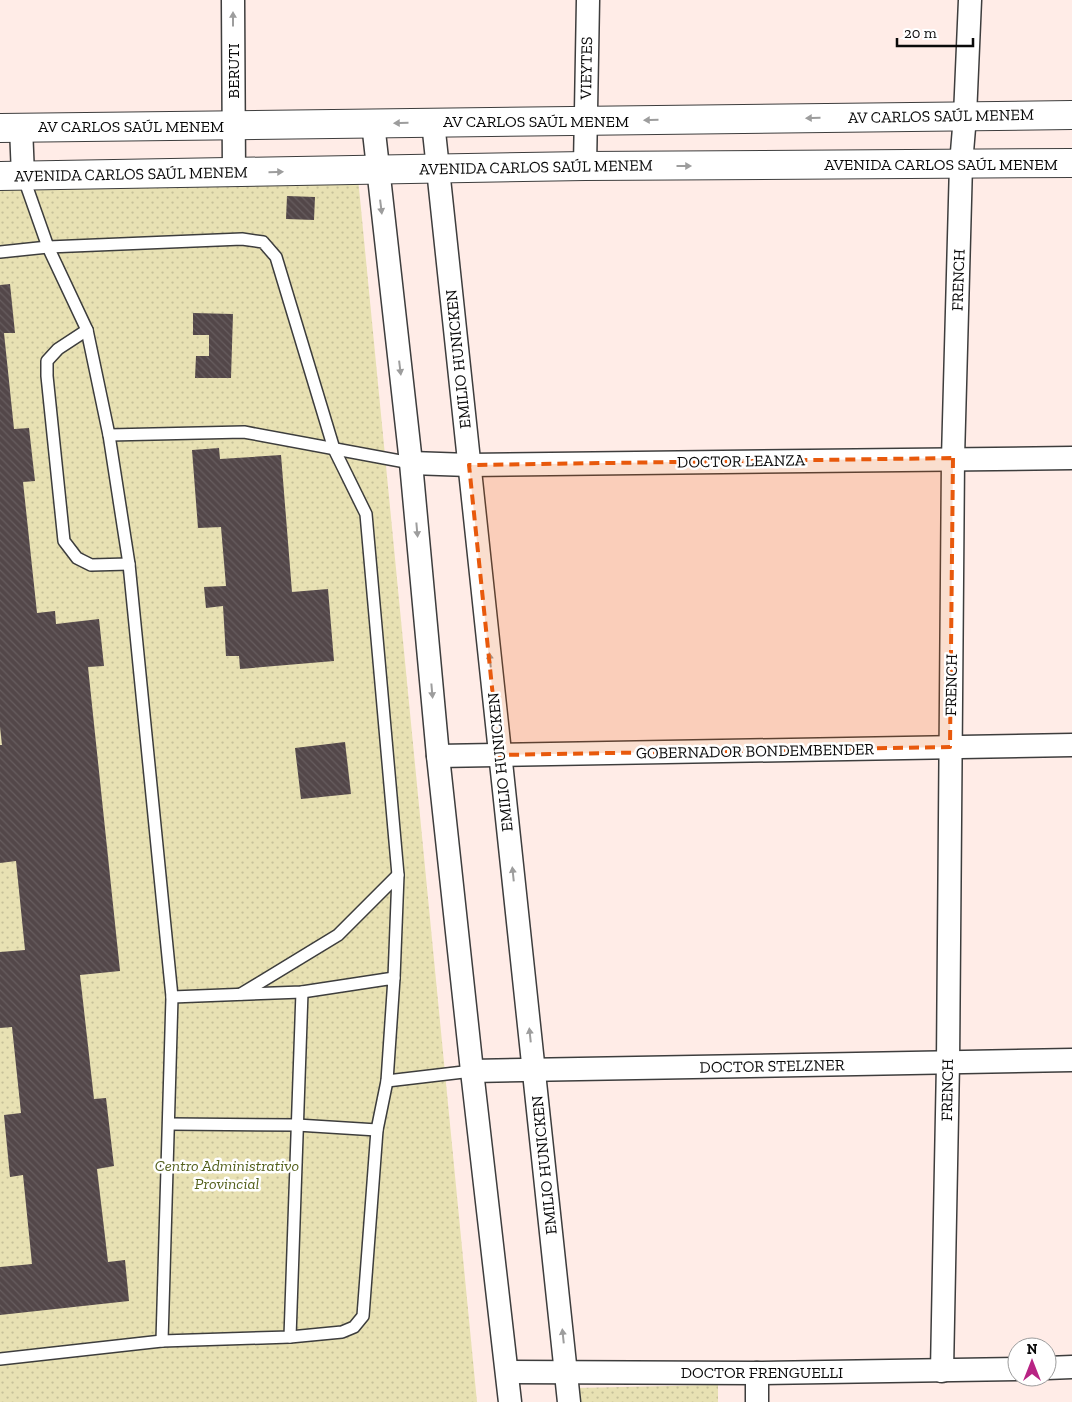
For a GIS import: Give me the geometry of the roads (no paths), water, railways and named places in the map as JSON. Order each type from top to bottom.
[{"type":"street","name":"BERUTI","points":[[233,0],[234,173]]},
{"type":"street","name":"VIEYTES","points":[[585,166],[588,0]]},
{"type":"street","name":"FRENCH","points":[[942,1371],[948,1063],[953,458],[961,164],[970,0]]},
{"type":"street","name":"AV CARLOS SAÚL MENEM","points":[[11,127],[234,126],[1072,115]]},
{"type":"street","name":"EMILIO HUNICKEN","points":[[433,122],[569,1402]]},
{"type":"street","points":[[373,123],[411,463],[438,756],[510,1402]]},
{"type":"street","points":[[11,127],[11,176]]},
{"type":"street","name":"AVENIDA CARLOS SAÚL MENEM","points":[[11,176],[585,166],[1072,163]]},
{"type":"street","name":"DOCTOR LEANZA","points":[[411,463],[469,465],[1072,458]]},
{"type":"street","name":"GOBERNADOR BONDEMBENDER","points":[[438,756],[1072,745]]},
{"type":"street","name":"DOCTOR STELZNER","points":[[472,1071],[1072,1060]]},
{"type":"street","points":[[1057,1368],[1072,1367]]},
{"type":"street","name":"DOCTOR FRENGUELLI","points":[[508,1372],[758,1373],[1007,1369]]},
{"type":"street","points":[[757,1402],[758,1373]]},
{"type":"lane","points":[[11,176],[48,247],[87,330],[109,435],[128,564],[172,997],[170,1124],[162,1341]]},
{"type":"lane","points":[[0,252],[48,247],[242,239],[263,242],[276,257],[334,449],[366,514],[398,875],[394,978],[387,1080],[377,1130],[363,1316],[354,1327],[342,1332],[162,1341],[0,1359]]},
{"type":"lane","points":[[87,330],[58,349],[48,361],[47,376],[64,541],[77,558],[91,565],[128,564]]},
{"type":"lane","points":[[109,435],[244,432],[411,463]]},
{"type":"lane","points":[[241,994],[338,935],[398,875]]},
{"type":"lane","points":[[172,997],[302,992],[394,978]]},
{"type":"lane","points":[[290,1336],[302,992]]},
{"type":"lane","points":[[387,1080],[472,1071]]},
{"type":"lane","points":[[170,1124],[297,1125],[377,1130]]},
{"type":"park label","name":"Centro Administrativo Provincial","points":[[227,1174]]}]
